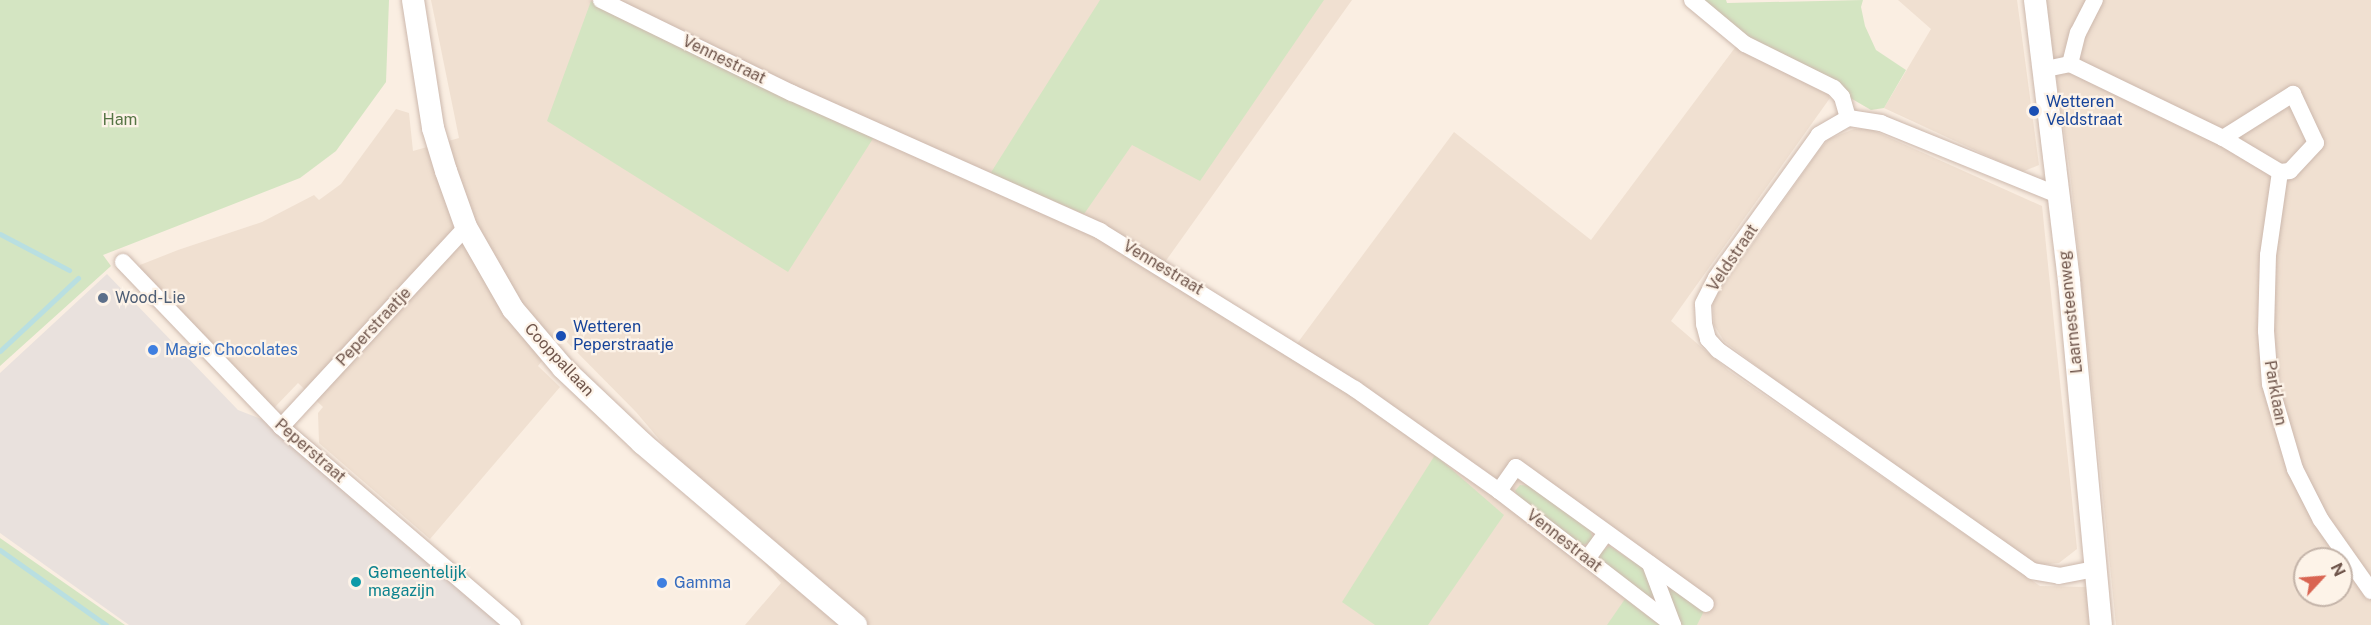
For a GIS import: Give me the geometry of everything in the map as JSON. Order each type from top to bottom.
[{"type":"street","name":"Cooppallaan","points":[[413,0],[433,128],[466,227],[513,309],[563,368],[642,443],[856,625]]},
{"type":"street","name":"Vennestraat","points":[[601,0],[792,93],[1100,231],[1308,358],[1499,491],[1673,625]]},
{"type":"street","points":[[1692,0],[1745,44],[1834,88],[1842,97],[1848,118],[1881,123],[2058,195]]},
{"type":"street","name":"Laarnesteenweg","points":[[2035,0],[2046,69],[2101,625]]},
{"type":"street","points":[[2070,64],[2078,33],[2095,0]]},
{"type":"street","points":[[2046,69],[2070,64],[2223,138],[2280,172],[2290,171],[2316,143],[2293,94],[2223,138]]},
{"type":"street","name":"Veldstraat","points":[[1848,118],[1819,135],[1716,278],[1703,304],[1708,339],[1745,369],[2032,571],[2060,576],[2096,569]]},
{"type":"street","name":"Parklaan","points":[[2280,172],[2268,255],[2266,331],[2277,417],[2295,469],[2321,520],[2371,591]]},
{"type":"street","name":"Peperstraatje","points":[[281,427],[466,227]]},
{"type":"street","name":"Peperstraat","points":[[123,262],[281,427],[513,625]]},
{"type":"street","points":[[1499,491],[1516,467],[1706,604]]},
{"type":"street","points":[[1587,559],[1606,533]]},
{"type":"street","points":[[1650,564],[1673,625]]},
{"type":"shaded area","points":[[431,0],[1352,0],[1165,262],[1296,345],[1454,132],[1591,240],[1737,45],[1827,92],[1830,98],[1671,321],[1729,371],[2040,586],[2087,587],[2089,625],[745,625],[781,583],[636,412],[561,336],[538,366],[560,387],[430,539],[319,443],[318,413],[323,407],[298,383],[275,407],[281,427],[139,270],[140,265],[178,250],[262,222],[314,195],[319,200],[341,184],[396,109],[409,113],[413,151],[459,138]]},
{"type":"shaded area","points":[[1898,0],[2017,0],[2039,165],[2022,172],[1884,108],[1931,29]]},
{"type":"shaded area","points":[[2045,0],[2371,0],[2371,625],[2116,625],[2070,172]]},
{"type":"shaded area","points":[[1854,129],[1870,129],[2042,206],[2077,549],[2059,563],[2037,565],[1771,377],[1724,341],[1714,325],[1713,302],[1720,290],[1820,149],[1829,139]]},
{"type":"shaded area","points":[[107,274],[238,410],[281,427],[513,625],[129,625],[0,533],[0,373]]},
{"type":"green space","name":"Ham","points":[[0,0],[389,0],[386,82],[336,151],[300,178],[103,255],[111,266],[0,366]]},
{"type":"green space","points":[[1100,0],[1324,0],[1200,181],[1132,145],[1084,214],[990,174]]},
{"type":"green space","points":[[1700,0],[1726,0],[1727,3],[1863,0],[1861,7],[1865,26],[1876,50],[1906,70],[1884,108],[1871,110],[1751,40]]},
{"type":"green space","points":[[591,1],[698,56],[874,137],[788,272],[547,121]]},
{"type":"green space","points":[[1435,455],[1504,515],[1428,625],[1375,625],[1342,602]]},
{"type":"green space","points":[[1520,485],[1531,486],[1590,530],[1593,539],[1590,543],[1582,545],[1524,506],[1515,491]]},
{"type":"green space","points":[[0,538],[125,625],[0,625]]},
{"type":"green space","points":[[1609,546],[1648,571],[1664,613],[1600,561],[1599,554]]},
{"type":"green space","points":[[1660,579],[1704,611],[1697,625],[1683,625],[1676,619]]},
{"type":"green space","points":[[1625,599],[1660,625],[1607,625]]},
{"type":"waterway","points":[[0,234],[69,270]]},
{"type":"waterway","points":[[0,351],[78,278]]},
{"type":"waterway","points":[[0,550],[106,625]]},
{"type":"place","name":"Wetteren Veldstraat","points":[[2034,111]]},
{"type":"place","name":"Wood-Lie","points":[[103,298]]},
{"type":"place","name":"Wetteren Peperstraatje","points":[[561,336]]},
{"type":"place","name":"Magic Chocolates","points":[[153,350]]},
{"type":"place","name":"Gemeentelijk magazijn","points":[[356,582]]},
{"type":"place","name":"Gamma","points":[[662,583]]}]
